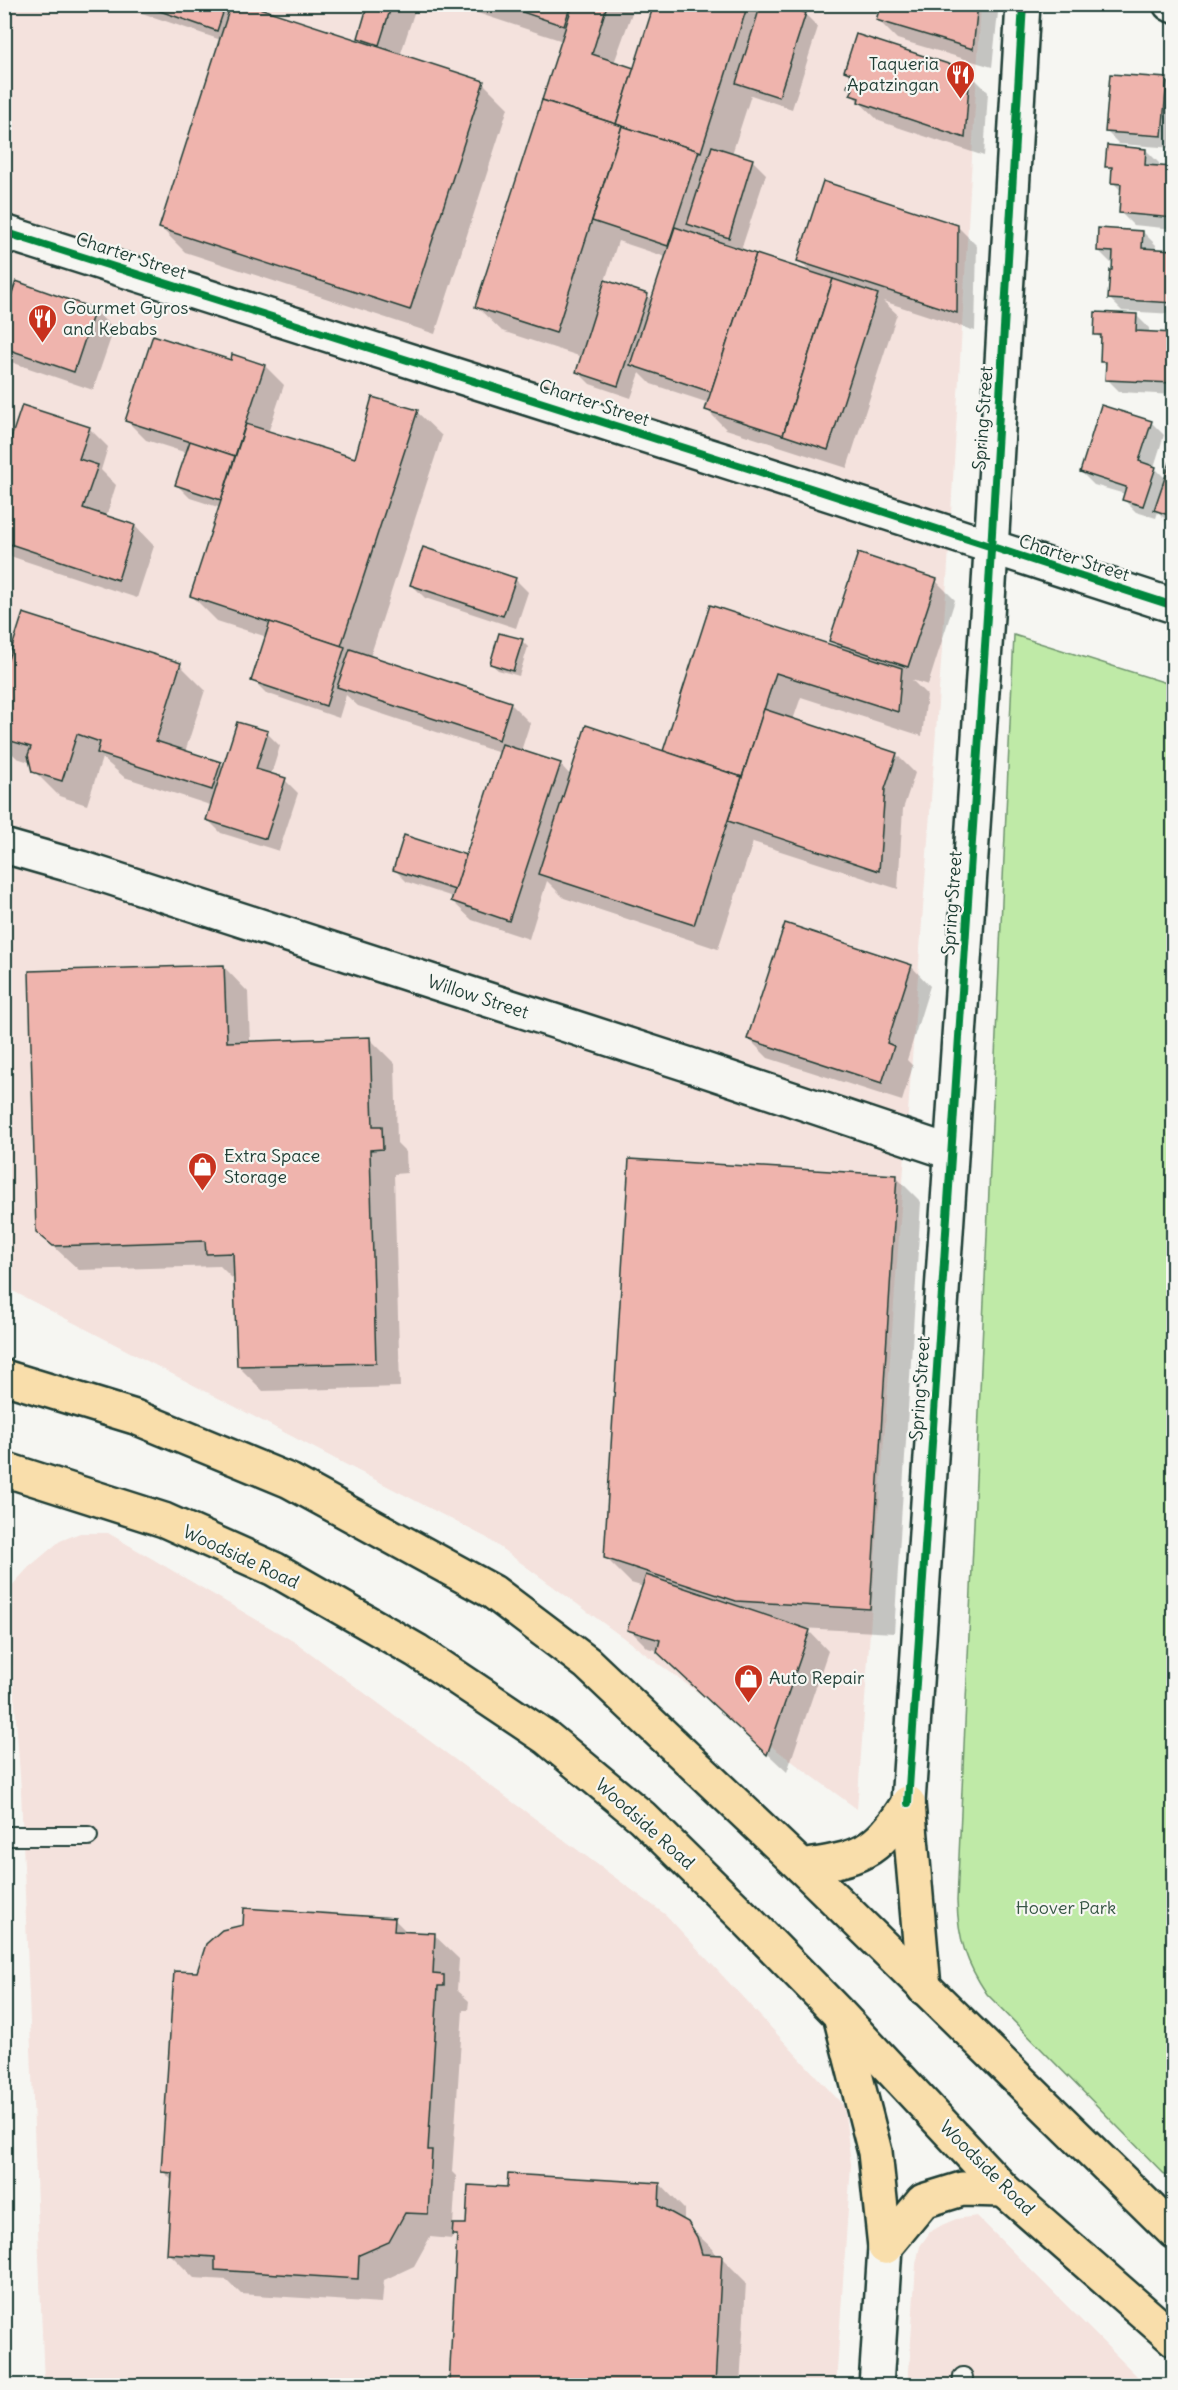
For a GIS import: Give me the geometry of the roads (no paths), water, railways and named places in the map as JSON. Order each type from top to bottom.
[{"type":"highway","points":[[4,1377],[135,1417],[291,1482],[493,1592],[587,1663],[802,1867],[1173,2232]]},
{"type":"highway","name":"Woodside Road","points":[[4,1469],[164,1520],[274,1569],[417,1651],[547,1738],[642,1817],[840,2015],[1004,2190],[1173,2339]]},
{"type":"highway","points":[[802,1867],[845,1860],[863,1854],[896,1824],[908,1803]]},
{"type":"highway","points":[[908,1803],[924,1988]]},
{"type":"highway","points":[[840,2015],[875,2152],[885,2247]]},
{"type":"highway","points":[[885,2247],[922,2201],[962,2189],[1004,2190]]},
{"type":"street","name":"Spring Street","points":[[908,1803],[1023,4]]},
{"type":"street","name":"Charter Street","points":[[4,232],[795,483],[1173,606]]},
{"type":"street","name":"Willow Street","points":[[4,846],[81,868],[687,1064],[950,1152]]},
{"type":"street","points":[[876,2385],[885,2247]]},
{"type":"lane","points":[[4,1836],[88,1836]]},
{"type":"place","name":"Taqueria Apatzingan","points":[[960,100]]},
{"type":"place","name":"Gourmet Gyros and Kebabs","points":[[42,344]]},
{"type":"place","name":"Extra Space Storage","points":[[203,1192]]},
{"type":"place","name":"Auto Repair","points":[[748,1704]]},
{"type":"park label","name":"Hoover Park","points":[[1066,1908]]}]
